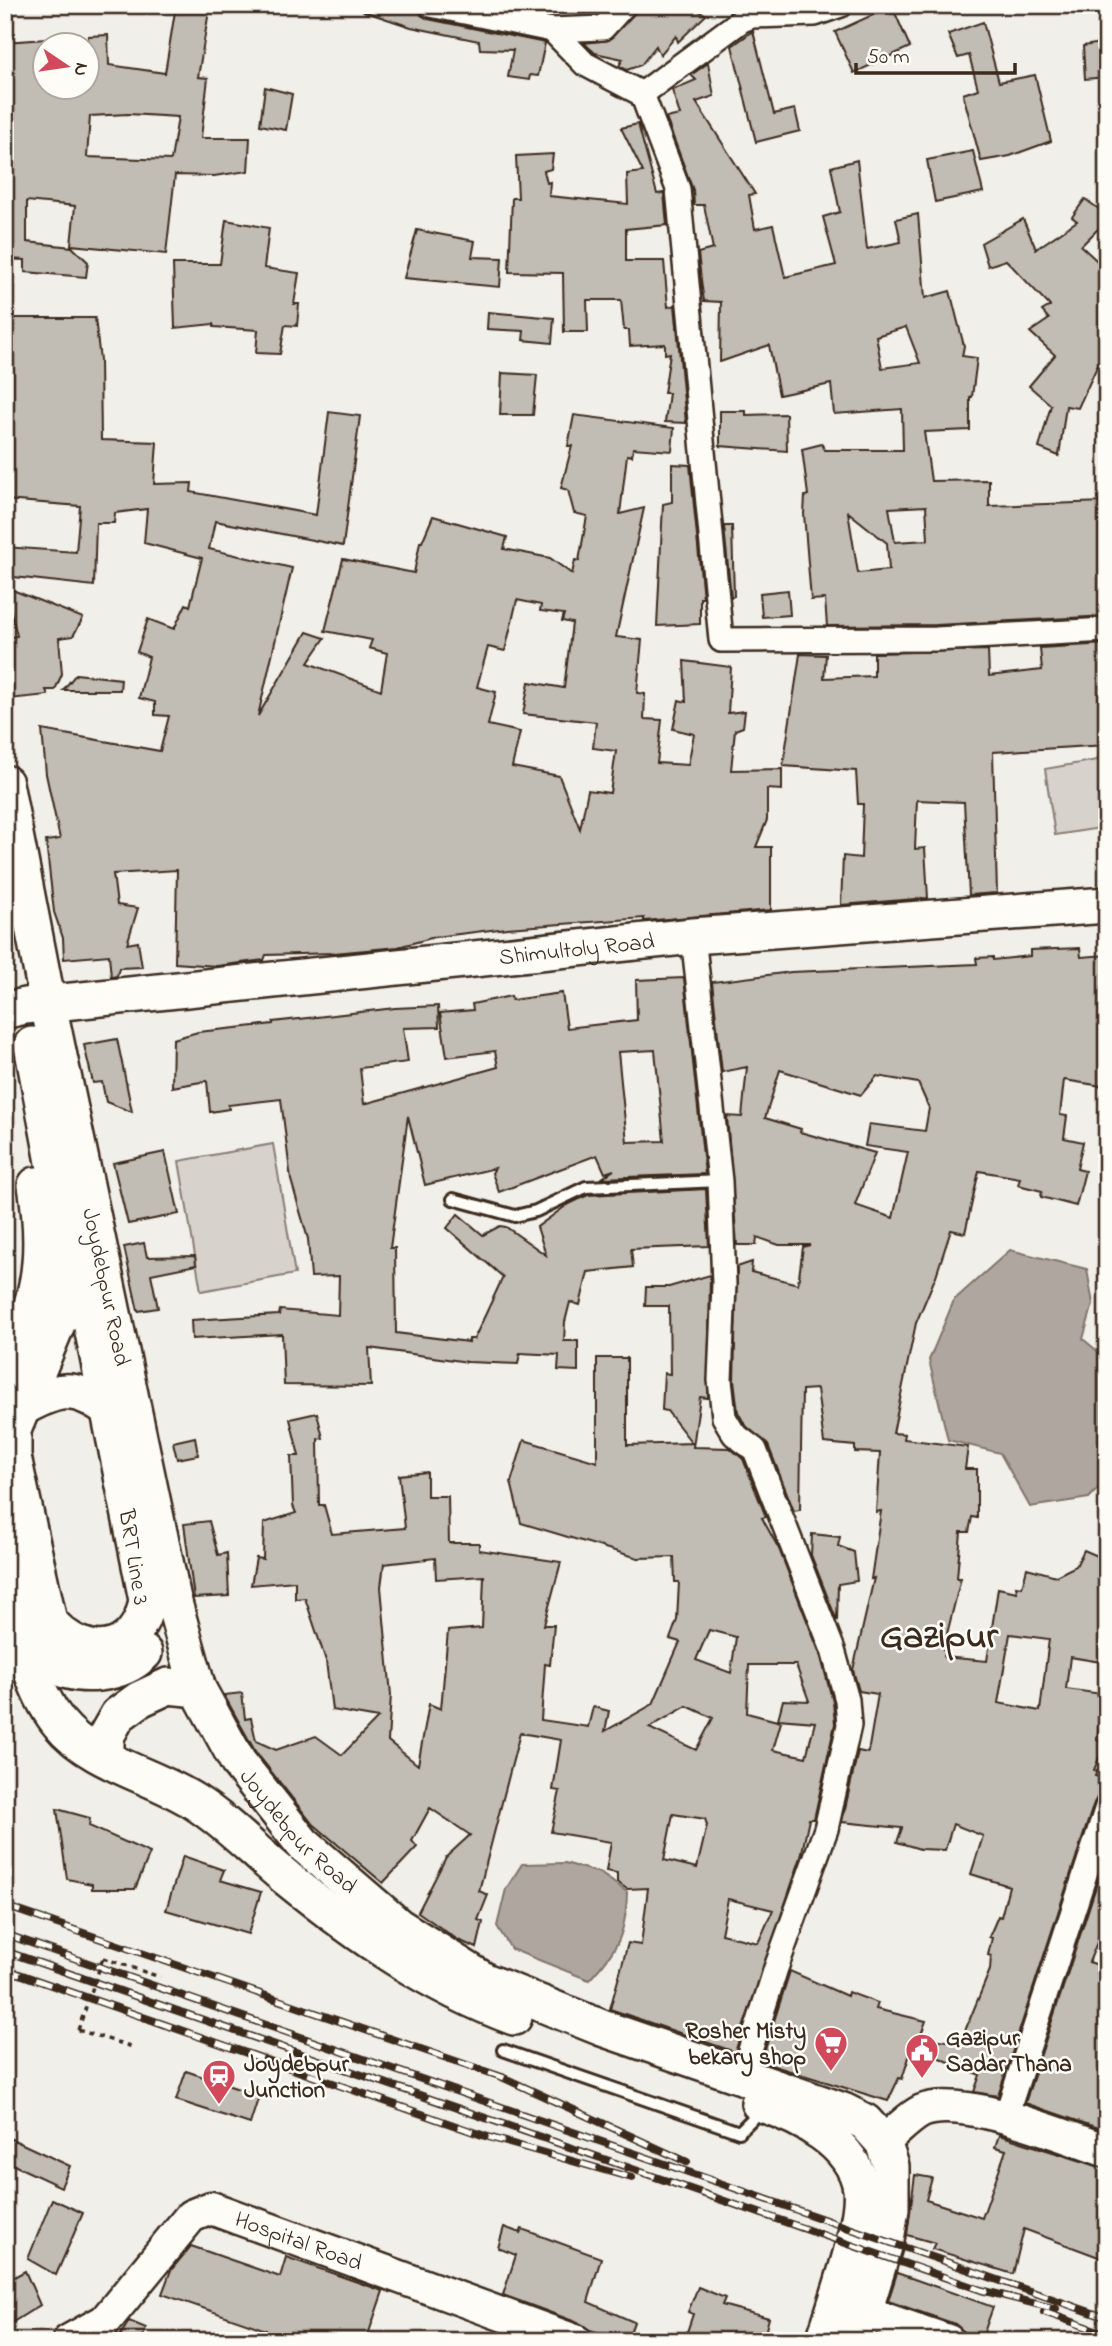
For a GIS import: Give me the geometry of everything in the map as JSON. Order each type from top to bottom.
[{"type":"main road","points":[[5,783],[42,1223],[43,1265],[35,1301],[5,1370]]},
{"type":"main road","name":"BRT Line 3","points":[[5,905],[72,1258],[87,1302],[147,1600],[144,1619],[131,1639],[109,1648],[84,1647],[61,1636],[49,1621],[13,1457],[13,1430],[64,1307],[72,1258]]},
{"type":"main road","name":"Shimultoly Road","points":[[22,1004],[693,936],[1107,905]]},
{"type":"main road","name":"Joydebpur Road","points":[[22,1004],[198,1689],[238,1762],[303,1843],[398,1926],[485,1981],[602,2028],[842,2111],[865,2122],[883,2142]]},
{"type":"main road","points":[[22,1408],[53,1394],[70,1390],[90,1396],[107,1408]]},
{"type":"main road","name":"Joydebpur Road","points":[[5,1548],[34,1683],[58,1721],[79,1745],[196,1802],[291,1882],[425,1978],[494,2010],[640,2064],[766,2105],[820,2131],[851,2160],[861,2189],[856,2231],[824,2341]]},
{"type":"main road","points":[[24,1642],[52,1664],[69,1671],[94,1674],[117,1669],[139,1658],[153,1644],[173,1598]]},
{"type":"main road","points":[[106,1757],[106,1736],[118,1715],[140,1699],[168,1686],[198,1689]]},
{"type":"main road","points":[[948,2341],[860,2326],[886,2240],[891,2209],[891,2166],[883,2142],[923,2111],[954,2108],[1006,2116],[1107,2151]]},
{"type":"main road","name":"Hospital Road","points":[[81,2338],[105,2321],[191,2216],[211,2208],[575,2341]]},
{"type":"street","points":[[431,5],[552,30],[603,28],[624,5]]},
{"type":"street","points":[[642,94],[742,20],[752,16],[815,13],[841,5]]},
{"type":"street","points":[[552,30],[585,64],[642,94],[678,189],[721,640],[936,639],[1107,630]]},
{"type":"street","points":[[693,936],[720,1181],[724,1284],[719,1336],[724,1417],[734,1434],[755,1450],[833,1650],[847,1700],[849,1725],[826,1829],[776,1968],[743,2076]]},
{"type":"street","points":[[1006,2116],[1107,1807]]},
{"type":"lane","points":[[453,1199],[515,1216],[536,1211],[586,1187],[720,1181]]},
{"type":"lane","points":[[503,2050],[739,2132],[766,2105]]},
{"type":"path","points":[[133,2047],[78,2030],[103,1958],[160,1977]]},
{"type":"shaded area","points":[[1107,740],[1107,827],[1055,835],[1045,769],[1097,760]]},
{"type":"shaded area","points":[[273,1144],[295,1274],[201,1291],[179,1161]]},
{"type":"shaded area","points":[[1010,1250],[1087,1269],[1093,1304],[1083,1339],[1107,1359],[1107,1479],[1089,1498],[1030,1507],[1000,1453],[948,1440],[929,1360],[954,1300]]},
{"type":"shaded area","points":[[565,1863],[600,1873],[627,1892],[625,1920],[614,1950],[589,1980],[511,1949],[497,1926],[506,1889],[522,1864]]},
{"type":"building","points":[[176,5],[210,5],[198,77],[208,78],[201,138],[250,138],[248,171],[214,176],[175,175],[166,254],[71,245],[75,206],[27,201],[27,242],[72,247],[88,262],[86,277],[25,272],[25,260],[5,259],[5,42],[32,40],[32,102],[102,102],[102,35],[108,35],[109,65],[165,73]],"holes":[[[128,114],[178,117],[171,160],[87,157],[90,116]]]},
{"type":"building","points":[[365,5],[394,5],[414,10],[417,5],[421,15],[428,19],[545,43],[538,76],[530,75],[529,80],[508,77],[513,50],[480,49],[479,41],[411,27],[363,11]]},
{"type":"building","points":[[501,5],[552,5],[550,15]]},
{"type":"building","points":[[638,5],[690,5],[706,15],[678,42],[676,36],[660,55],[656,46],[641,65],[627,70],[619,66],[623,59],[595,53],[584,43],[609,40],[634,14]]},
{"type":"building","points":[[892,6],[910,47],[854,73],[835,32]]},
{"type":"building","points":[[983,22],[999,82],[1035,75],[1051,141],[1010,156],[981,161],[963,94],[978,89],[969,55],[958,58],[948,34]]},
{"type":"building","points":[[753,31],[774,114],[795,109],[800,131],[756,142],[732,46]]},
{"type":"building","points":[[1107,42],[1107,77],[1085,79],[1083,46]]},
{"type":"building","points":[[708,63],[714,96],[696,102],[755,194],[749,195],[755,229],[773,225],[785,277],[836,265],[823,217],[840,212],[831,167],[857,160],[867,249],[901,242],[896,219],[918,214],[925,298],[950,291],[964,346],[962,356],[977,358],[970,397],[970,430],[924,432],[931,481],[989,480],[989,506],[1107,502],[1107,616],[936,625],[827,626],[825,599],[811,600],[804,514],[805,496],[808,495],[802,449],[822,444],[824,450],[903,450],[902,409],[834,414],[831,384],[779,395],[769,345],[720,362],[721,302],[704,301],[698,253],[713,249],[704,205],[694,205],[693,190],[666,118],[680,115],[672,90],[696,80],[691,75]],"holes":[[[906,327],[920,363],[882,368],[876,336]],[[926,506],[928,540],[895,542],[889,508]],[[848,512],[887,543],[889,570],[858,573]]]},
{"type":"building","points":[[265,87],[292,94],[286,130],[260,125]]},
{"type":"building","points":[[638,124],[657,194],[664,193],[667,225],[626,229],[626,261],[664,261],[668,307],[675,305],[686,423],[665,422],[669,393],[664,393],[670,353],[665,354],[665,344],[630,346],[629,330],[624,330],[621,300],[587,300],[588,332],[564,332],[563,273],[509,272],[512,198],[518,198],[516,156],[553,154],[551,169],[544,171],[547,183],[550,182],[549,196],[628,204],[627,174],[643,172],[621,128]]},
{"type":"building","points":[[973,151],[983,192],[935,202],[927,160]]},
{"type":"building","points":[[1085,199],[1107,215],[1107,220],[1081,246],[1107,270],[1107,366],[1100,360],[1078,408],[1066,406],[1059,456],[1039,448],[1051,405],[1029,386],[1055,355],[1030,332],[1049,319],[1042,311],[1050,306],[1006,260],[988,266],[981,243],[1023,219],[1036,249],[1077,221],[1072,217]]},
{"type":"building","points":[[226,220],[269,228],[264,268],[299,273],[294,304],[299,304],[297,326],[285,325],[280,354],[256,353],[258,330],[214,327],[213,324],[175,328],[173,264],[220,264]]},
{"type":"building","points":[[417,230],[475,241],[472,257],[502,258],[500,287],[404,278]]},
{"type":"building","points":[[488,312],[554,318],[552,343],[523,340],[524,331],[487,329]]},
{"type":"building","points":[[5,318],[95,318],[100,360],[101,440],[157,442],[154,484],[192,483],[191,492],[316,515],[329,412],[360,416],[343,546],[215,521],[209,549],[292,568],[258,716],[307,632],[325,638],[308,663],[381,690],[387,653],[369,648],[372,640],[325,631],[343,559],[414,573],[420,542],[433,516],[507,537],[504,549],[550,558],[572,574],[575,560],[579,561],[587,516],[574,513],[568,490],[561,488],[572,446],[568,446],[574,415],[674,428],[672,451],[633,448],[632,456],[627,455],[620,514],[644,508],[616,637],[642,640],[637,693],[645,694],[644,719],[662,720],[657,763],[688,765],[694,734],[673,729],[679,700],[686,702],[684,661],[731,667],[728,713],[745,711],[743,727],[735,730],[731,770],[782,769],[782,790],[767,789],[767,820],[756,847],[771,847],[771,910],[644,921],[644,918],[507,928],[435,937],[398,947],[334,953],[266,955],[264,960],[217,966],[175,963],[177,870],[113,874],[117,905],[138,908],[127,944],[138,942],[142,967],[119,968],[117,976],[111,977],[109,955],[64,959],[63,938],[54,912],[46,841],[60,839],[46,774],[42,730],[160,751],[169,716],[155,715],[155,702],[139,698],[149,657],[137,652],[148,619],[174,629],[186,604],[190,606],[202,558],[144,543],[147,509],[115,513],[114,523],[96,523],[94,586],[5,576],[5,547],[76,552],[80,506],[5,500]],"holes":[[[517,600],[541,605],[540,611],[564,614],[562,621],[572,623],[564,688],[529,682],[523,714],[596,722],[593,748],[616,751],[610,793],[588,790],[580,829],[559,776],[512,767],[520,732],[488,725],[496,692],[477,687],[488,647],[505,651]]]},
{"type":"building","points":[[502,373],[537,375],[533,415],[500,415]]},
{"type":"building","points":[[720,411],[746,411],[746,415],[786,414],[787,451],[720,446]]},
{"type":"building","points":[[672,464],[690,465],[703,598],[700,598],[700,624],[657,626],[663,504],[672,502]]},
{"type":"building","points":[[724,526],[732,526],[734,596],[731,597]]},
{"type":"building","points":[[5,587],[83,618],[73,636],[59,638],[62,674],[55,690],[46,690],[48,695],[9,699],[5,693],[5,638],[17,636]]},
{"type":"building","points":[[788,590],[790,615],[762,617],[760,593]]},
{"type":"building","points":[[1107,644],[1107,745],[993,752],[997,893],[969,895],[964,802],[917,800],[915,849],[925,848],[928,898],[841,905],[843,856],[861,858],[863,804],[858,804],[856,771],[783,766],[800,654],[826,655],[824,678],[874,676],[874,653],[988,650],[989,676],[1042,670],[1040,648]]},
{"type":"building","points":[[76,674],[121,679],[120,690],[63,690]]},
{"type":"building","points":[[1080,948],[1081,957],[1107,955],[1107,1050],[1102,1086],[1064,1080],[1060,1115],[1067,1116],[1064,1138],[1083,1142],[1077,1169],[1085,1171],[1076,1206],[1041,1197],[1042,1191],[1018,1185],[1020,1178],[979,1171],[965,1233],[951,1230],[936,1276],[916,1323],[893,1433],[905,1434],[904,1439],[968,1447],[965,1469],[977,1469],[977,1518],[972,1517],[969,1532],[961,1532],[957,1578],[961,1578],[943,1650],[946,1650],[944,1657],[987,1661],[998,1588],[1017,1592],[1016,1586],[1022,1587],[1027,1568],[1056,1576],[1076,1566],[1084,1550],[1107,1560],[1107,1663],[1070,1657],[1066,1689],[1102,1694],[1097,1740],[1105,1744],[1094,1770],[1097,1771],[1095,1776],[1107,1778],[1107,1793],[1098,1796],[1094,1803],[998,2096],[974,2092],[980,2075],[916,2048],[915,2052],[911,2051],[902,2079],[899,2078],[888,2101],[761,2062],[790,1971],[847,1996],[848,1992],[878,2003],[876,2009],[926,2021],[920,2037],[960,2043],[990,1970],[991,1956],[988,1955],[992,1938],[989,1937],[998,1916],[1001,1917],[1009,1886],[971,1874],[983,1836],[953,1824],[945,1850],[920,1849],[897,1842],[902,1828],[842,1822],[858,1751],[868,1753],[878,1694],[859,1691],[853,1670],[874,1578],[871,1579],[881,1511],[876,1512],[880,1453],[855,1452],[855,1446],[824,1443],[817,1389],[802,1390],[800,1510],[794,1511],[768,1445],[745,1425],[738,1412],[734,1380],[737,1267],[752,1262],[751,1272],[798,1284],[803,1247],[810,1245],[779,1245],[757,1237],[756,1245],[737,1245],[727,1116],[742,1117],[747,1067],[722,1072],[712,982],[791,972],[977,964],[976,958],[993,957],[993,960],[1030,956],[1030,950]],"holes":[[[780,1070],[861,1095],[877,1076],[918,1083],[929,1108],[925,1131],[869,1124],[865,1146],[908,1152],[893,1218],[855,1205],[875,1153],[800,1132],[801,1129],[765,1118]],[[1010,1634],[1049,1639],[1040,1711],[998,1703]]]},
{"type":"building","points":[[684,978],[705,1174],[602,1178],[614,1170],[605,1173],[597,1155],[499,1192],[492,1173],[495,1168],[425,1185],[408,1116],[390,1248],[395,1248],[396,1333],[469,1342],[469,1339],[474,1339],[503,1277],[447,1228],[458,1214],[483,1235],[500,1226],[506,1227],[546,1255],[537,1227],[567,1205],[588,1195],[706,1189],[709,1246],[631,1249],[633,1267],[588,1272],[580,1305],[570,1302],[565,1322],[564,1341],[578,1341],[578,1371],[558,1370],[559,1355],[520,1353],[518,1364],[468,1362],[369,1348],[371,1386],[284,1385],[282,1334],[192,1339],[191,1320],[279,1315],[280,1310],[338,1315],[339,1276],[311,1277],[308,1239],[291,1180],[281,1099],[228,1105],[229,1109],[210,1112],[207,1081],[172,1087],[173,1039],[198,1032],[273,1022],[395,1008],[438,1006],[439,1027],[403,1028],[408,1062],[360,1068],[364,1104],[498,1067],[495,1051],[447,1057],[440,1013],[473,1010],[472,1004],[511,996],[512,1000],[562,993],[567,1028],[637,1020],[636,980]],"holes":[[[655,1050],[664,1141],[627,1142],[618,1052]]]},
{"type":"building","points":[[117,1039],[132,1112],[106,1102],[102,1082],[93,1083],[84,1045]]},
{"type":"building","points":[[165,1152],[179,1214],[128,1224],[113,1163]]},
{"type":"building","points":[[144,1243],[147,1257],[195,1256],[196,1265],[151,1274],[158,1308],[138,1311],[124,1247]]},
{"type":"building","points":[[710,1275],[708,1398],[700,1397],[693,1447],[730,1448],[743,1459],[766,1517],[762,1518],[779,1549],[820,1654],[833,1702],[835,1724],[814,1819],[809,1819],[801,1857],[735,2052],[610,2009],[628,1943],[641,1945],[648,1888],[627,1889],[617,1882],[617,1873],[606,1871],[611,1842],[551,1832],[560,1791],[553,1790],[561,1740],[520,1733],[479,1891],[488,1895],[478,1920],[483,1922],[477,1948],[458,1940],[418,1912],[446,1857],[470,1835],[430,1808],[412,1841],[417,1847],[383,1883],[311,1822],[255,1751],[224,1695],[242,1693],[245,1719],[251,1718],[256,1741],[276,1750],[316,1736],[342,1755],[378,1718],[332,1710],[326,1661],[305,1598],[295,1599],[295,1581],[251,1585],[256,1558],[263,1559],[264,1523],[296,1513],[293,1506],[291,1456],[299,1456],[290,1419],[317,1413],[323,1438],[318,1439],[319,1505],[324,1505],[332,1534],[405,1528],[399,1475],[427,1472],[427,1496],[448,1496],[449,1543],[479,1543],[479,1550],[561,1562],[544,1625],[554,1625],[550,1665],[545,1664],[541,1720],[588,1727],[593,1707],[609,1711],[605,1731],[653,1704],[680,1642],[670,1639],[677,1620],[679,1582],[675,1582],[674,1557],[638,1558],[521,1523],[511,1482],[524,1440],[597,1462],[597,1358],[627,1358],[627,1445],[692,1443],[667,1411],[662,1410],[664,1373],[670,1374],[669,1306],[645,1306],[646,1287],[669,1287]],"holes":[[[435,1558],[436,1579],[484,1576],[482,1628],[448,1631],[441,1709],[429,1704],[418,1765],[388,1741],[391,1695],[381,1587],[384,1564]],[[709,1630],[736,1637],[731,1673],[696,1660]],[[749,1665],[796,1665],[809,1701],[783,1700],[778,1719],[815,1722],[806,1757],[773,1750],[781,1722],[747,1713]],[[687,1706],[713,1718],[696,1750],[649,1728]],[[673,1814],[705,1819],[707,1825],[697,1868],[664,1860]],[[728,1899],[773,1910],[758,1943],[721,1934]]]},
{"type":"building","points":[[195,1437],[198,1455],[177,1459],[173,1442]]},
{"type":"building","points":[[209,1521],[218,1555],[227,1553],[229,1596],[194,1598],[184,1524]]},
{"type":"building","points":[[812,1534],[840,1537],[838,1546],[854,1552],[857,1581],[838,1584],[837,1621],[811,1555]]},
{"type":"building","points":[[57,1809],[90,1818],[89,1826],[150,1853],[135,1889],[92,1889],[92,1884],[67,1879]]},
{"type":"building","points":[[1107,1853],[1107,1918],[1089,1962],[1102,1966],[1098,1973],[1107,1975],[1107,2131],[1025,2103]]},
{"type":"building","points":[[183,1856],[224,1870],[220,1880],[261,1892],[248,1934],[166,1910]]},
{"type":"building","points":[[186,2071],[259,2096],[250,2124],[176,2100]]},
{"type":"building","points":[[999,2135],[1107,2169],[1104,2259],[1024,2229],[1013,2274],[932,2249],[935,2243],[907,2235],[915,2175],[932,2178],[926,2200],[982,2218],[1006,2150],[995,2147]]},
{"type":"building","points":[[5,2136],[70,2166],[61,2187],[5,2161]]},
{"type":"building","points":[[52,2199],[83,2213],[56,2275],[28,2259]]},
{"type":"building","points":[[504,2227],[520,2233],[522,2229],[601,2258],[588,2302],[634,2322],[627,2341],[590,2330],[581,2324],[503,2295],[516,2255],[498,2248]]},
{"type":"building","points":[[191,2246],[280,2277],[286,2257],[383,2291],[366,2341],[262,2341],[266,2330],[162,2294],[171,2270]]},
{"type":"building","points":[[25,2271],[40,2305],[5,2327],[5,2282]]},
{"type":"building","points":[[897,2273],[993,2307],[981,2341],[966,2341],[962,2330],[955,2324],[888,2301]]},
{"type":"building","points":[[698,2287],[725,2298],[722,2305],[769,2318],[763,2341],[684,2341],[693,2314],[688,2312]]},
{"type":"building","points":[[129,2321],[146,2328],[141,2341],[117,2341]]},
{"type":"railway","points":[[5,1906],[502,2077],[687,2162]]},
{"type":"railway","points":[[5,1934],[1107,2318]]},
{"type":"railway","points":[[5,1951],[981,2290],[1056,2309]]},
{"type":"railway","points":[[5,1969],[485,2136],[632,2178]]},
{"type":"railway","points":[[1044,2312],[1107,2334]]},
{"type":"place","name":"Rosher Misty bekary shop","points":[[831,2073]]},
{"type":"place","name":"Gazipur Sadar Thana","points":[[922,2080]]},
{"type":"place","name":"Joydebpur Junction","points":[[219,2106]]},
{"type":"district","name":"Gazipur","points":[[939,1634]]}]
